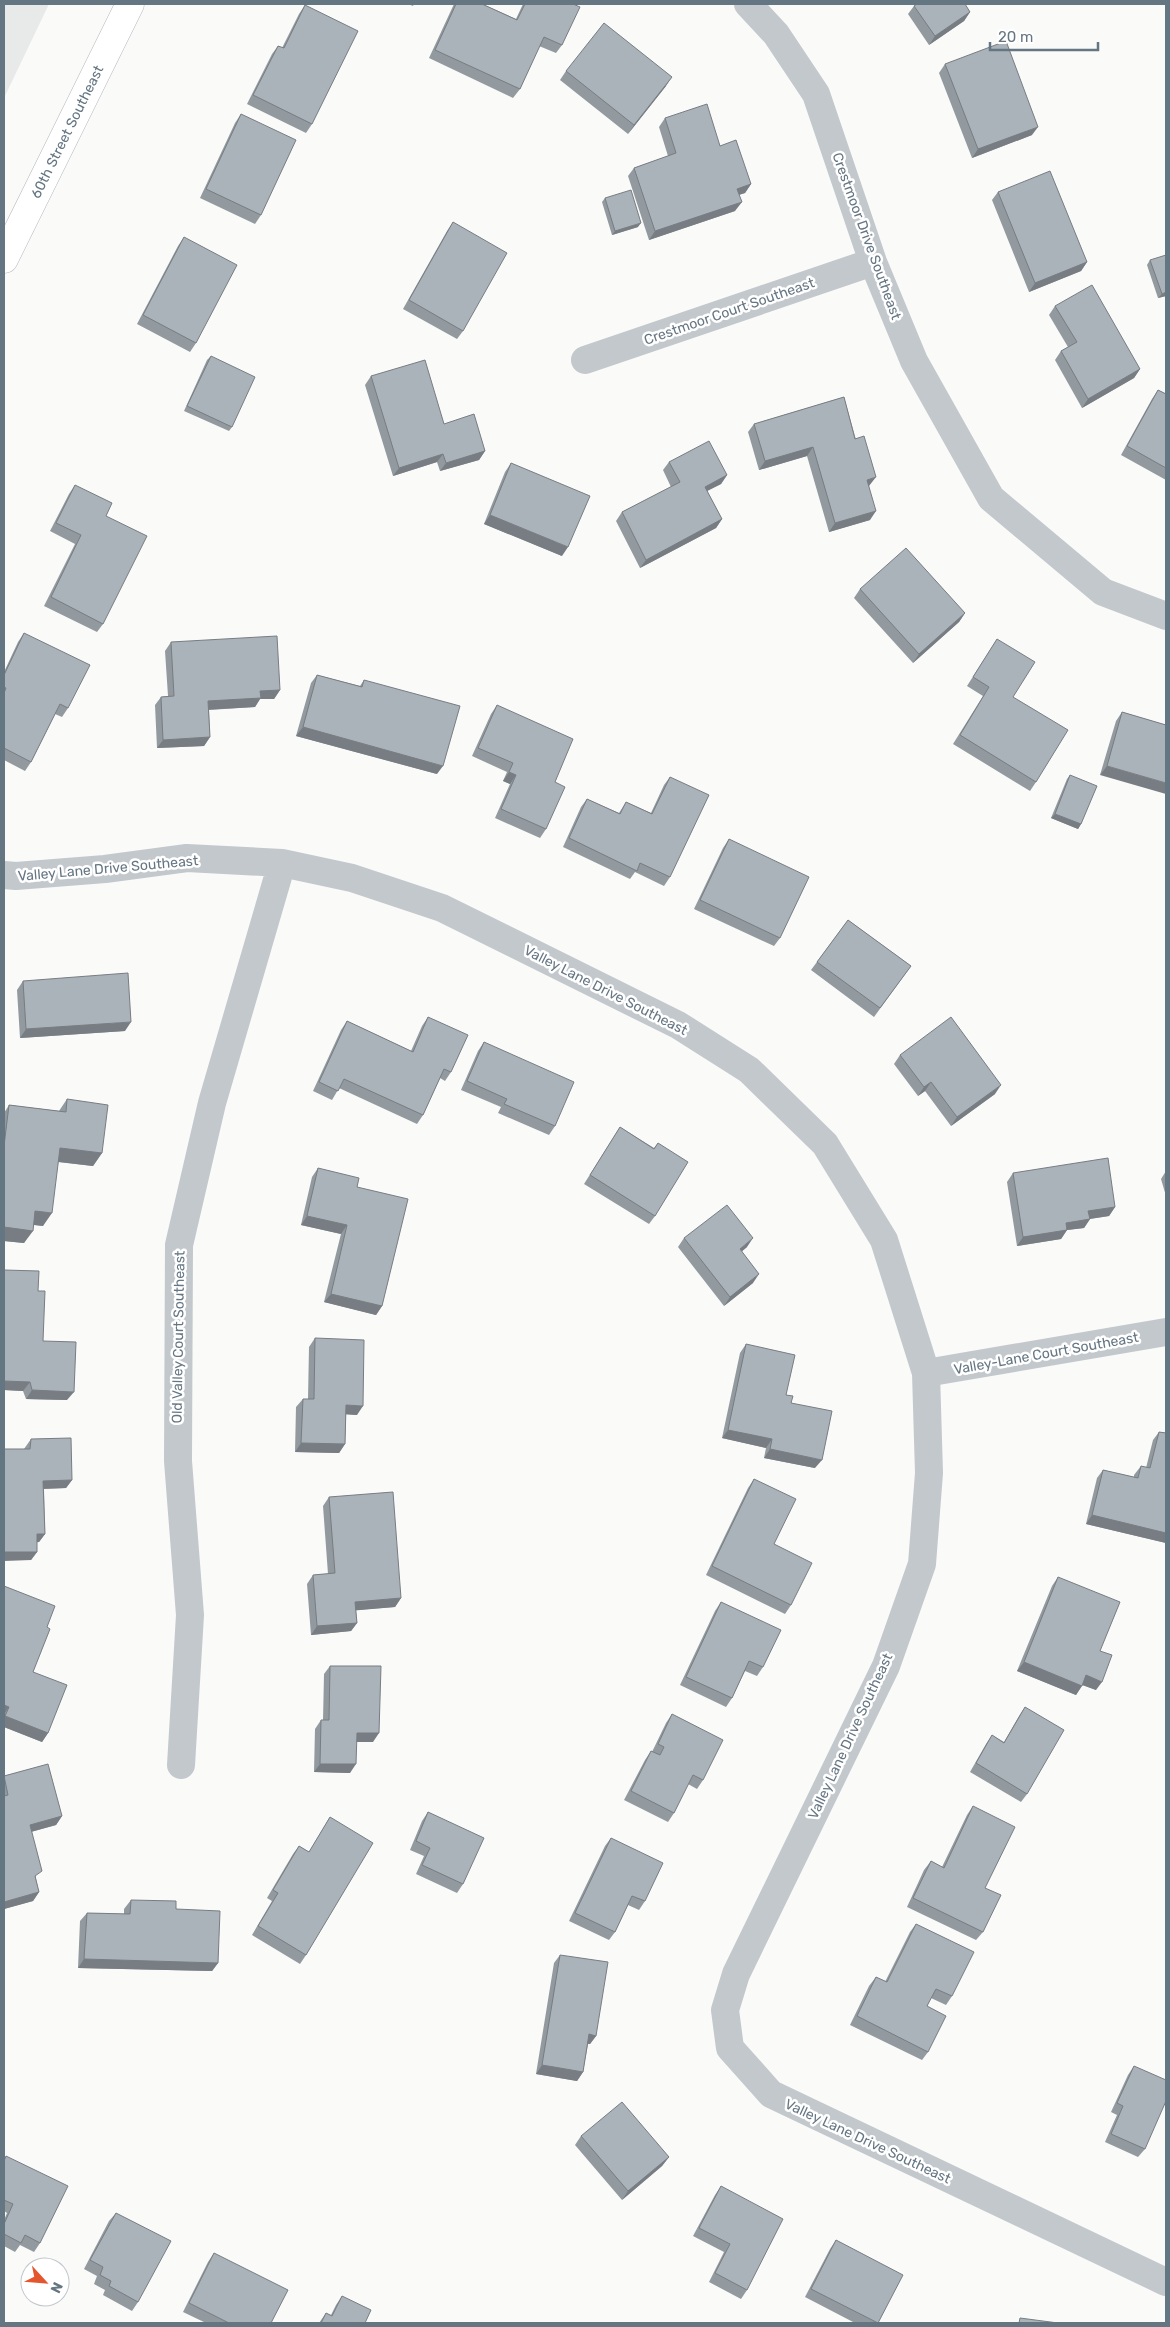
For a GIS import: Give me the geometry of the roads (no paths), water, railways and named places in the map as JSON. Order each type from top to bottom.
[{"type":"main road","name":"60th Street Southeast","points":[[4,259],[130,4]]},
{"type":"street","name":"Crestmoor Drive Southeast","points":[[748,4],[776,34],[816,94],[873,262],[914,361],[991,498],[1102,592],[1166,616]]},
{"type":"street","name":"Crestmoor Court Southeast","points":[[585,360],[873,262]]},
{"type":"street","name":"Valley Lane Drive Southeast","points":[[4,874],[16,876],[105,869],[187,858],[282,863],[352,878],[442,908],[678,1025],[749,1070],[825,1144],[884,1240],[926,1374],[929,1473],[922,1564],[886,1666],[736,1974],[725,2010],[730,2048],[771,2094],[1166,2282]]},
{"type":"street","name":"Old Valley Court Southeast","points":[[181,1764],[190,1615],[178,1461],[179,1245],[212,1103],[282,863]]},
{"type":"street","name":"Valley-Lane Court Southeast","points":[[926,1374],[1166,1332]]}]
